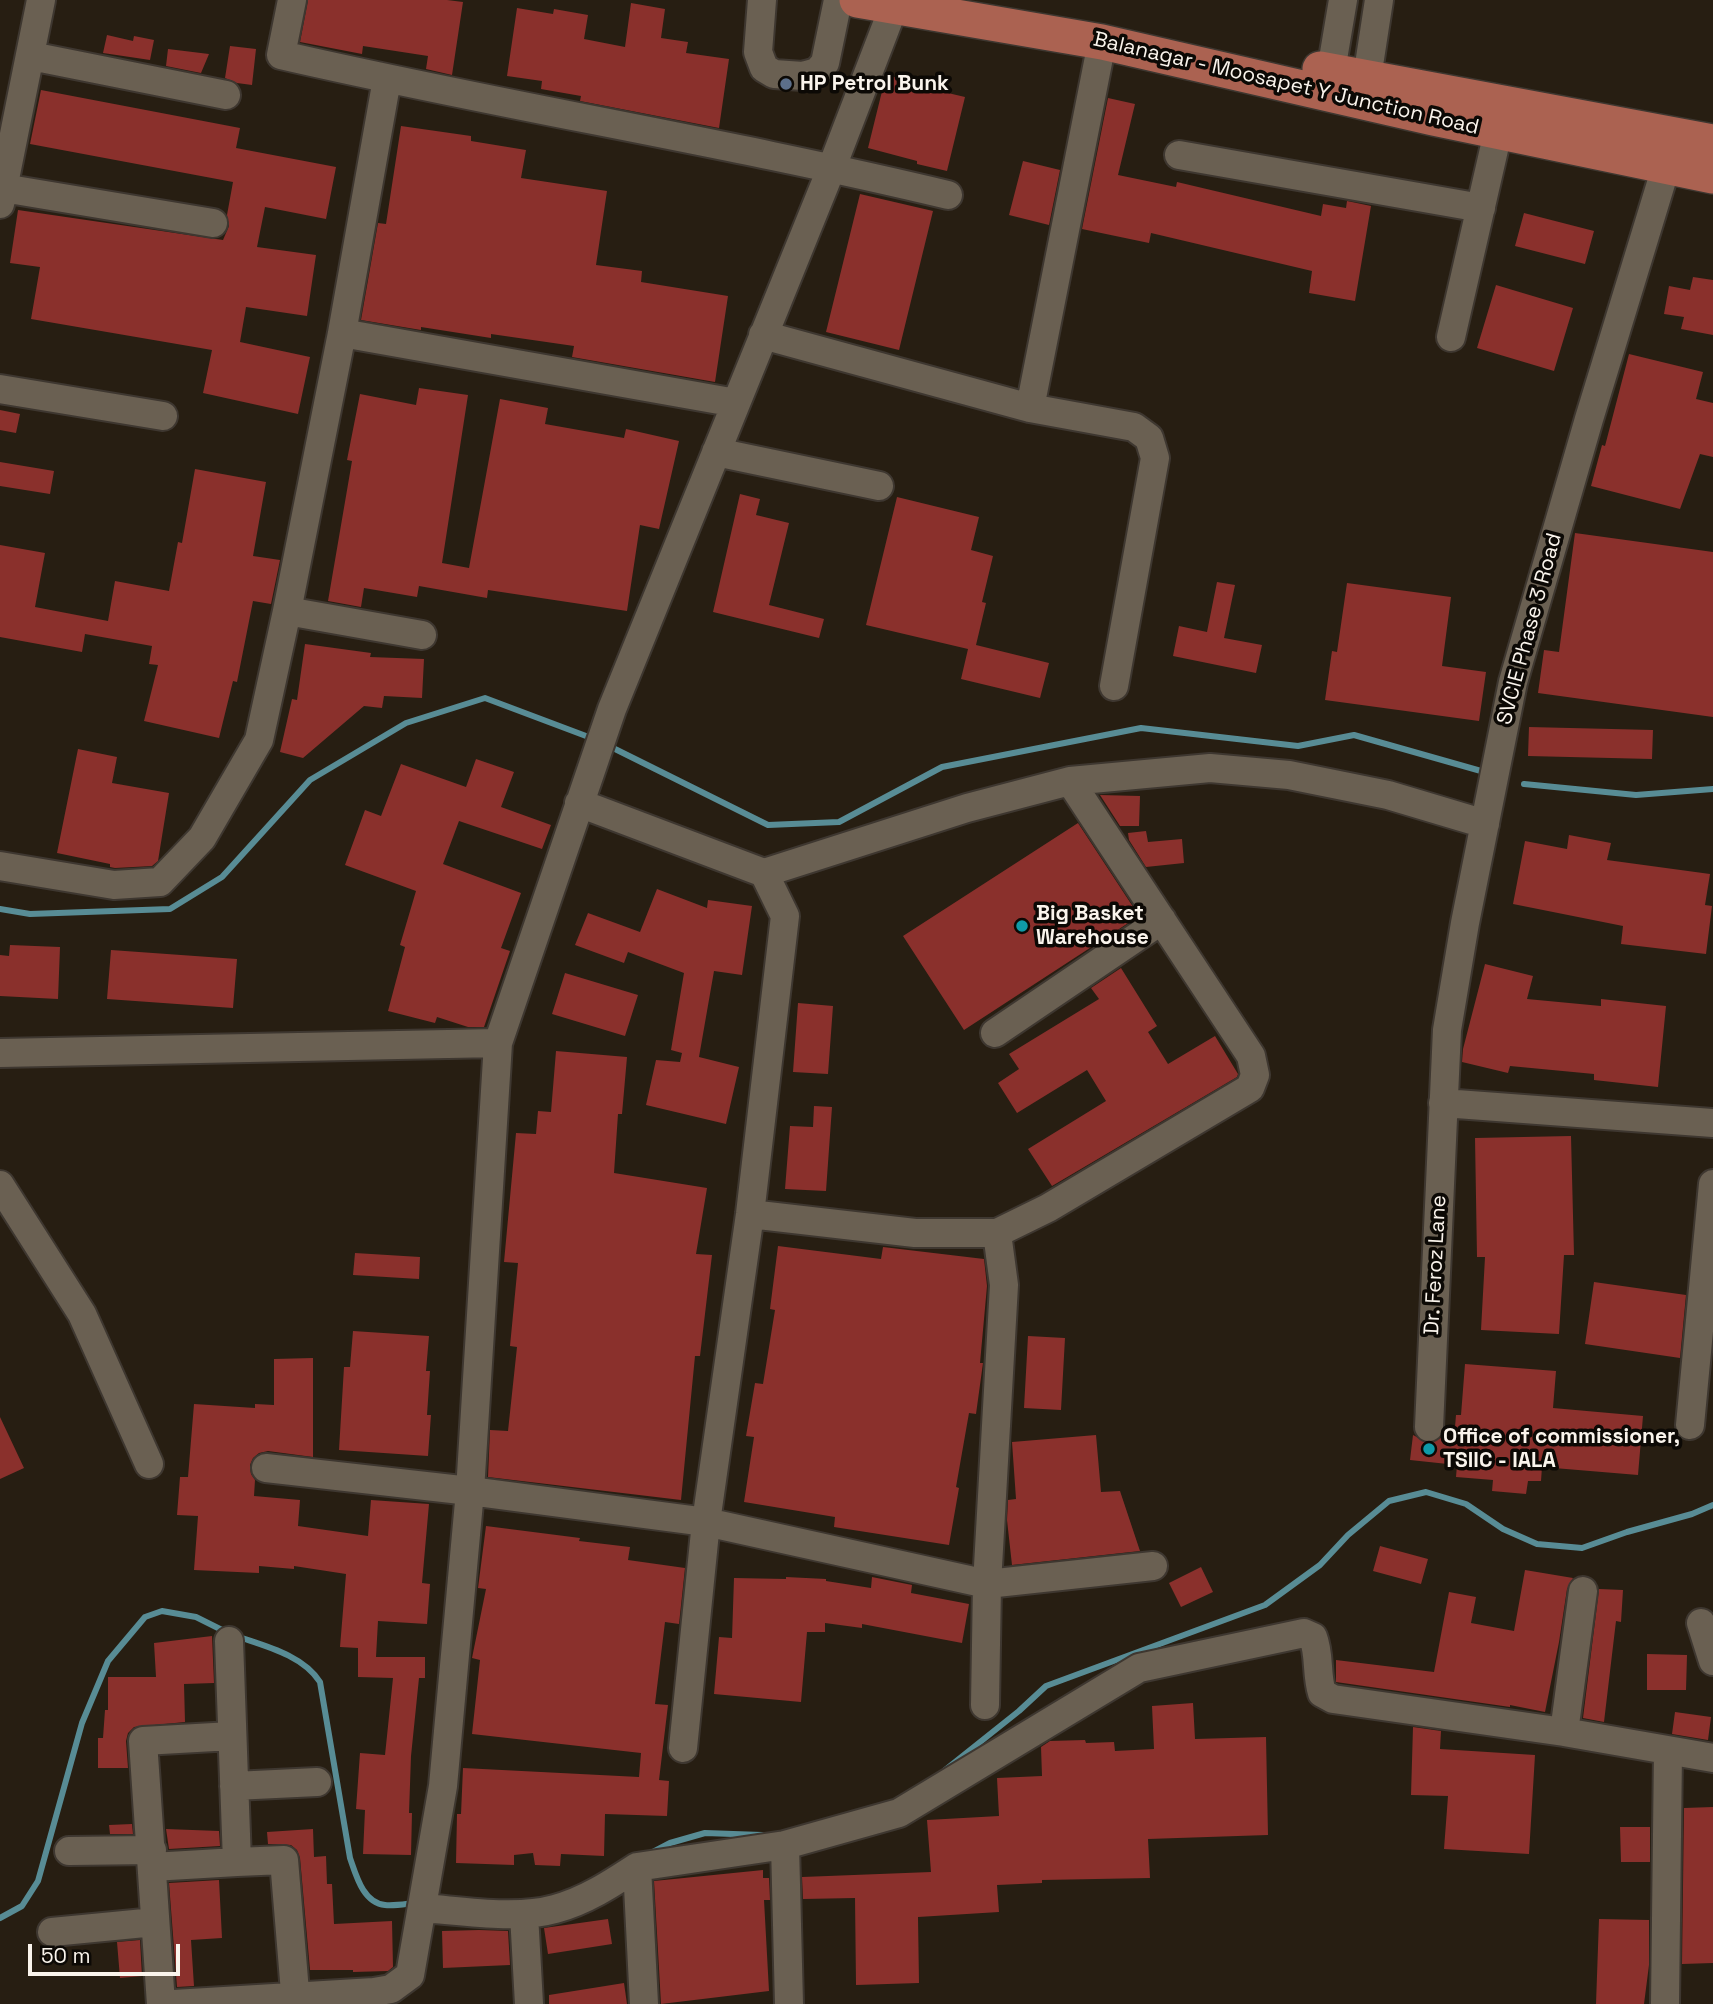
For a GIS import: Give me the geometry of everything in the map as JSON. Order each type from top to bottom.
[{"type":"main road","name":"Balanagar - Moosapet Y Junction Road","points":[[858,0],[1102,42],[1499,132],[1713,176]]},
{"type":"main road","points":[[974,0],[1367,78],[1713,142]]},
{"type":"street","points":[[41,0],[1,196],[213,223]]},
{"type":"street","points":[[292,0],[281,55],[387,79],[832,167],[948,195]]},
{"type":"street","points":[[762,0],[758,52],[764,68],[774,74],[803,76],[817,72],[825,63],[838,0]]},
{"type":"street","points":[[1331,71],[1343,0]]},
{"type":"street","points":[[1367,78],[1378,0]]},
{"type":"street","points":[[174,2004],[375,1998],[410,1975],[443,1786],[470,1491],[498,1043],[612,709],[832,167],[894,6]]},
{"type":"street","points":[[1030,408],[1102,42]]},
{"type":"street","points":[[31,56],[226,95]]},
{"type":"street","points":[[0,866],[114,885],[160,882],[202,838],[259,740],[288,611],[342,333],[387,79]]},
{"type":"street","points":[[1451,337],[1499,132]]},
{"type":"street","points":[[1179,155],[1481,208]]},
{"type":"street","name":"SVCIE Phase 3 Road","points":[[1443,1103],[1447,1030],[1465,923],[1517,669],[1588,419],[1666,167]]},
{"type":"street","points":[[342,333],[736,403]]},
{"type":"street","points":[[763,335],[1030,408],[1134,427],[1149,438],[1155,458],[1114,686]]},
{"type":"street","points":[[0,389],[163,416]]},
{"type":"street","points":[[716,452],[879,486]]},
{"type":"street","points":[[288,611],[422,635]]},
{"type":"street","points":[[579,803],[764,873],[967,808],[1070,781],[1210,768],[1289,775],[1388,795],[1485,824]]},
{"type":"street","points":[[750,1214],[915,1233],[997,1233],[1048,1208],[1250,1088],[1255,1075],[1251,1056],[1070,781]]},
{"type":"street","points":[[683,1748],[706,1522],[750,1214],[786,916],[764,873]]},
{"type":"street","points":[[995,1033],[1162,920]]},
{"type":"street","points":[[0,1053],[498,1043]]},
{"type":"street","points":[[1443,1103],[1713,1123]]},
{"type":"street","name":"Dr. Feroz Lane","points":[[1429,1427],[1443,1103]]},
{"type":"street","points":[[1690,1424],[1713,1184]]},
{"type":"street","points":[[0,1185],[82,1314],[149,1464]]},
{"type":"street","points":[[985,1704],[987,1584],[1004,1285],[997,1233]]},
{"type":"street","points":[[265,1468],[706,1522],[987,1584],[1153,1566]]},
{"type":"street","points":[[1564,1732],[1583,1591]]},
{"type":"street","points":[[1701,1623],[1713,1661]]},
{"type":"street","points":[[423,1909],[524,1914],[552,1910],[577,1902],[637,1867],[785,1845],[899,1813],[1139,1668],[1304,1633],[1313,1637],[1317,1648],[1318,1681],[1322,1693],[1333,1699],[1564,1732],[1713,1758]]},
{"type":"street","points":[[229,1642],[237,1862]]},
{"type":"street","points":[[161,2004],[143,1741],[232,1736]]},
{"type":"street","points":[[1665,2004],[1668,1751]]},
{"type":"street","points":[[234,1786],[317,1782]]},
{"type":"street","points":[[785,1845],[789,2004]]},
{"type":"street","points":[[69,1851],[237,1862],[284,1860],[295,2000]]},
{"type":"street","points":[[637,1867],[644,2004]]},
{"type":"street","points":[[524,1914],[529,2004]]},
{"type":"street","points":[[52,1932],[155,1922]]},
{"type":"building","points":[[308,0],[463,2],[452,75],[426,69],[428,56],[363,46],[362,54],[300,42]]},
{"type":"building","points":[[631,3],[665,9],[661,38],[688,42],[686,53],[729,59],[719,128],[580,101],[581,96],[541,89],[542,81],[507,76],[517,8],[553,14],[554,9],[588,15],[584,39],[625,47]]},
{"type":"building","points":[[107,35],[133,41],[134,36],[154,40],[150,60],[103,53]]},
{"type":"building","points":[[230,46],[256,49],[252,85],[225,78]]},
{"type":"building","points":[[168,49],[209,54],[201,73],[166,66]]},
{"type":"building","points":[[886,75],[965,97],[947,171],[868,148]]},
{"type":"building","points":[[41,90],[240,128],[236,148],[336,167],[326,219],[265,207],[257,247],[316,255],[307,316],[246,307],[240,342],[310,357],[298,414],[203,393],[212,350],[31,319],[40,267],[10,263],[18,210],[223,240],[229,226],[227,215],[233,182],[30,144]]},
{"type":"building","points":[[1108,98],[1135,104],[1118,175],[1176,187],[1177,182],[1321,216],[1323,204],[1346,208],[1347,201],[1371,206],[1355,301],[1309,293],[1312,271],[1151,233],[1149,243],[1082,229]]},
{"type":"building","points":[[401,126],[471,136],[471,141],[526,150],[521,178],[607,191],[596,265],[642,271],[641,282],[728,296],[715,382],[572,357],[574,346],[491,334],[491,338],[421,327],[421,330],[361,320],[378,223],[386,224]]},
{"type":"building","points":[[1023,161],[1060,170],[1049,225],[1009,215]]},
{"type":"building","points":[[860,194],[933,211],[899,350],[826,332]]},
{"type":"building","points":[[1524,213],[1594,231],[1585,264],[1515,246]]},
{"type":"building","points":[[1693,277],[1713,280],[1713,335],[1681,329],[1684,317],[1664,314],[1669,286],[1690,290]]},
{"type":"building","points":[[1496,285],[1573,308],[1554,371],[1477,348]]},
{"type":"building","points":[[1629,354],[1703,372],[1696,399],[1713,403],[1713,457],[1700,454],[1680,509],[1591,486],[1602,445],[1605,446]]},
{"type":"building","points":[[419,388],[468,395],[442,563],[469,568],[500,399],[548,408],[545,424],[624,438],[626,429],[679,441],[659,529],[640,525],[627,611],[488,590],[487,598],[419,586],[417,597],[364,588],[361,607],[328,601],[352,461],[347,460],[360,394],[416,405]]},
{"type":"building","points":[[0,410],[20,414],[16,433],[0,430]]},
{"type":"building","points":[[0,462],[54,471],[50,494],[0,486]]},
{"type":"building","points":[[195,469],[266,482],[253,556],[280,560],[271,604],[253,601],[237,682],[233,681],[219,738],[144,721],[158,665],[149,664],[152,646],[85,634],[82,652],[0,637],[0,545],[45,553],[35,607],[108,621],[115,581],[169,591],[178,542],[182,543]]},
{"type":"building","points":[[740,494],[760,499],[756,515],[789,523],[769,605],[824,619],[819,638],[713,612]]},
{"type":"building","points":[[897,497],[979,517],[971,550],[993,556],[982,602],[986,603],[976,645],[1049,663],[1040,698],[961,679],[968,649],[866,625]]},
{"type":"building","points":[[1575,533],[1713,552],[1713,717],[1538,693],[1544,650],[1559,652]]},
{"type":"building","points":[[1217,582],[1235,585],[1224,638],[1262,645],[1256,673],[1173,656],[1179,626],[1207,632]]},
{"type":"building","points":[[1347,583],[1451,597],[1442,666],[1486,672],[1479,721],[1325,700],[1332,651],[1337,652]]},
{"type":"building","points":[[305,644],[371,653],[370,657],[424,659],[422,698],[384,696],[382,708],[364,706],[303,758],[280,752],[292,699],[297,700]]},
{"type":"building","points":[[1529,727],[1653,730],[1652,759],[1528,756]]},
{"type":"building","points":[[78,749],[117,757],[112,783],[169,793],[158,861],[152,866],[115,868],[110,867],[110,864],[57,853]]},
{"type":"building","points":[[476,759],[514,772],[501,807],[551,825],[542,849],[459,821],[443,864],[521,893],[501,948],[510,951],[484,1027],[468,1027],[437,1017],[435,1023],[388,1011],[405,947],[400,945],[416,891],[345,865],[365,810],[381,816],[401,764],[466,787]]},
{"type":"building","points":[[1100,795],[1140,796],[1139,826],[1120,826]]},
{"type":"building","name":"Big Basket Warehouse","points":[[1078,823],[1139,916],[964,1030],[903,936]]},
{"type":"building","points":[[1146,831],[1148,842],[1182,839],[1184,863],[1146,867],[1129,840],[1128,833]]},
{"type":"building","points":[[1569,835],[1611,843],[1607,860],[1710,874],[1705,905],[1712,906],[1706,954],[1621,944],[1623,926],[1513,904],[1525,841],[1567,849]]},
{"type":"building","points":[[657,889],[707,908],[708,900],[752,906],[742,975],[714,971],[699,1057],[739,1067],[726,1124],[646,1105],[656,1060],[680,1062],[682,1053],[671,1050],[684,973],[628,952],[624,963],[575,945],[588,913],[640,932]]},
{"type":"building","points":[[10,945],[60,947],[58,999],[0,996],[0,955],[9,956]]},
{"type":"building","points":[[111,950],[237,959],[233,1008],[107,999]]},
{"type":"building","points":[[1485,964],[1533,976],[1527,999],[1601,1006],[1601,999],[1666,1006],[1658,1087],[1594,1080],[1594,1074],[1510,1066],[1508,1073],[1462,1062]]},
{"type":"building","points":[[1121,968],[1157,1026],[1148,1032],[1168,1064],[1215,1036],[1238,1074],[1052,1186],[1028,1149],[1106,1101],[1087,1070],[1017,1113],[998,1083],[1019,1069],[1009,1054],[1099,999],[1091,988]]},
{"type":"building","points":[[565,973],[638,995],[625,1036],[552,1014]]},
{"type":"building","points":[[798,1003],[833,1006],[828,1074],[793,1072]]},
{"type":"building","points":[[556,1051],[627,1057],[622,1114],[618,1114],[614,1173],[707,1188],[696,1254],[712,1255],[700,1356],[695,1356],[681,1500],[488,1477],[490,1430],[508,1431],[517,1347],[510,1346],[518,1263],[504,1262],[516,1133],[536,1134],[538,1111],[551,1112]]},
{"type":"building","points":[[814,1106],[832,1107],[826,1191],[785,1189],[790,1126],[813,1127]]},
{"type":"building","points":[[1571,1136],[1574,1255],[1564,1255],[1559,1334],[1481,1330],[1485,1257],[1477,1257],[1475,1138]]},
{"type":"building","points":[[778,1246],[881,1259],[883,1247],[984,1259],[987,1286],[980,1363],[983,1363],[976,1414],[969,1413],[949,1545],[834,1527],[835,1517],[744,1502],[754,1437],[746,1436],[755,1383],[763,1384],[775,1310],[770,1309]]},
{"type":"building","points":[[355,1253],[420,1257],[419,1279],[353,1275]]},
{"type":"building","points":[[1594,1282],[1686,1295],[1680,1358],[1585,1344]]},
{"type":"building","points":[[353,1331],[429,1336],[426,1371],[430,1371],[428,1456],[339,1450],[344,1367],[350,1367]]},
{"type":"building","points":[[1028,1336],[1065,1338],[1061,1410],[1024,1408]]},
{"type":"building","points":[[313,1358],[313,1457],[268,1451],[259,1453],[250,1465],[255,1480],[254,1496],[300,1500],[298,1526],[368,1536],[371,1500],[429,1504],[422,1583],[430,1584],[427,1624],[378,1621],[376,1657],[425,1657],[425,1678],[419,1678],[411,1756],[411,1855],[363,1854],[365,1810],[356,1809],[360,1753],[385,1755],[393,1678],[358,1677],[358,1648],[340,1647],[346,1574],[294,1566],[294,1569],[259,1566],[259,1573],[194,1570],[198,1516],[177,1515],[180,1477],[188,1477],[194,1404],[255,1408],[255,1404],[274,1405],[274,1359]]},
{"type":"building","points":[[1465,1364],[1556,1371],[1553,1408],[1643,1416],[1638,1475],[1542,1467],[1541,1481],[1528,1481],[1526,1494],[1492,1491],[1493,1480],[1456,1477],[1457,1465],[1410,1460],[1413,1435],[1428,1443],[1440,1438],[1454,1439],[1456,1415],[1461,1415]]},
{"type":"building","points":[[0,1417],[24,1468],[0,1479]]},
{"type":"building","points":[[1096,1435],[1101,1492],[1120,1491],[1140,1551],[1012,1565],[1007,1520],[1008,1500],[1016,1499],[1012,1442]]},
{"type":"building","points":[[486,1526],[630,1547],[628,1560],[685,1568],[679,1624],[665,1622],[655,1704],[668,1705],[659,1780],[669,1781],[667,1816],[605,1814],[604,1856],[561,1854],[560,1866],[535,1865],[533,1853],[514,1855],[514,1865],[456,1863],[457,1814],[461,1814],[463,1768],[639,1777],[641,1753],[472,1734],[480,1660],[472,1658],[486,1589],[478,1588]]},
{"type":"building","points":[[1380,1546],[1428,1559],[1421,1584],[1373,1571]]},
{"type":"building","points":[[1201,1567],[1213,1592],[1181,1607],[1169,1583]]},
{"type":"building","points":[[1525,1570],[1573,1578],[1567,1589],[1545,1712],[1336,1682],[1336,1660],[1434,1672],[1449,1592],[1476,1597],[1471,1623],[1514,1631]]},
{"type":"building","points":[[872,1577],[912,1585],[911,1593],[969,1604],[962,1643],[862,1624],[862,1628],[825,1623],[825,1632],[807,1632],[801,1702],[714,1694],[719,1637],[732,1638],[734,1578],[826,1579],[871,1588]]},
{"type":"building","points":[[1599,1589],[1623,1590],[1621,1622],[1616,1621],[1604,1722],[1583,1718]]},
{"type":"building","points":[[212,1636],[214,1683],[184,1684],[185,1722],[134,1727],[128,1733],[126,1741],[128,1768],[98,1768],[98,1738],[103,1738],[105,1710],[108,1710],[108,1677],[156,1677],[154,1643]]},
{"type":"building","points":[[1647,1654],[1687,1655],[1686,1690],[1647,1690]]},
{"type":"building","points":[[1193,1703],[1195,1739],[1266,1737],[1268,1835],[1148,1839],[1150,1878],[1042,1880],[1042,1883],[997,1885],[999,1912],[918,1917],[919,1983],[856,1985],[855,1898],[803,1899],[802,1877],[931,1872],[927,1820],[999,1816],[997,1778],[1042,1776],[1041,1747],[1050,1741],[1114,1742],[1115,1751],[1154,1749],[1152,1706]]},
{"type":"building","points":[[1675,1712],[1711,1717],[1708,1740],[1672,1734]]},
{"type":"building","points":[[1413,1727],[1441,1731],[1440,1749],[1535,1755],[1529,1854],[1444,1849],[1448,1796],[1411,1795]]},
{"type":"building","points":[[1713,1807],[1713,1963],[1682,1964],[1684,1808]]},
{"type":"building","points":[[132,1824],[133,1834],[110,1834],[109,1825]]},
{"type":"building","points":[[1620,1827],[1650,1827],[1650,1862],[1621,1862]]},
{"type":"building","points":[[166,1829],[219,1831],[220,1846],[169,1849]]},
{"type":"building","points":[[313,1829],[314,1857],[326,1856],[327,1884],[332,1884],[334,1924],[392,1921],[393,1967],[388,1971],[310,1970],[300,1858],[291,1845],[268,1844],[267,1832]]},
{"type":"building","points":[[763,1870],[763,1878],[769,1878],[770,1900],[764,1900],[769,1991],[661,2004],[654,1881]]},
{"type":"building","points":[[219,1880],[222,1938],[191,1940],[194,1986],[177,1987],[169,1883]]},
{"type":"building","points":[[608,1919],[612,1944],[548,1954],[544,1928]]},
{"type":"building","points":[[1599,1919],[1649,1920],[1649,1965],[1644,2004],[1596,2004]]},
{"type":"building","points":[[442,1931],[508,1931],[510,1965],[443,1968]]},
{"type":"building","points":[[140,1940],[142,1976],[120,1978],[117,1942]]},
{"type":"building","points":[[624,1983],[627,2004],[549,2004],[549,1995]]},
{"type":"waterway","points":[[0,909],[30,914],[170,909],[222,877],[310,780],[406,723],[485,698],[594,739]]},
{"type":"waterway","points":[[607,745],[768,825],[839,822],[942,767],[1141,728],[1298,746],[1354,735],[1481,771]]},
{"type":"waterway","points":[[1524,784],[1636,795],[1713,789]]},
{"type":"waterway","points":[[945,1770],[1046,1686],[1265,1605],[1320,1565],[1348,1535],[1389,1501],[1426,1492],[1466,1504],[1503,1529],[1537,1544],[1582,1548],[1713,1505]]},
{"type":"waterway","points":[[0,1918],[22,1906],[38,1881],[82,1723],[108,1661],[145,1617],[162,1611],[196,1617],[226,1632]]},
{"type":"waterway","points":[[236,1636],[294,1658],[320,1682],[350,1858],[358,1880],[366,1894],[377,1903],[414,1903]]},
{"type":"waterway","points":[[651,1853],[670,1843],[705,1833],[762,1835]]},
{"type":"place","name":"HP Petrol Bunk","points":[[786,84]]},
{"type":"place","name":"Big Basket Warehouse","points":[[1022,926]]},
{"type":"place","name":"Office of commissioner, TSIIC - IALA","points":[[1429,1449]]}]
